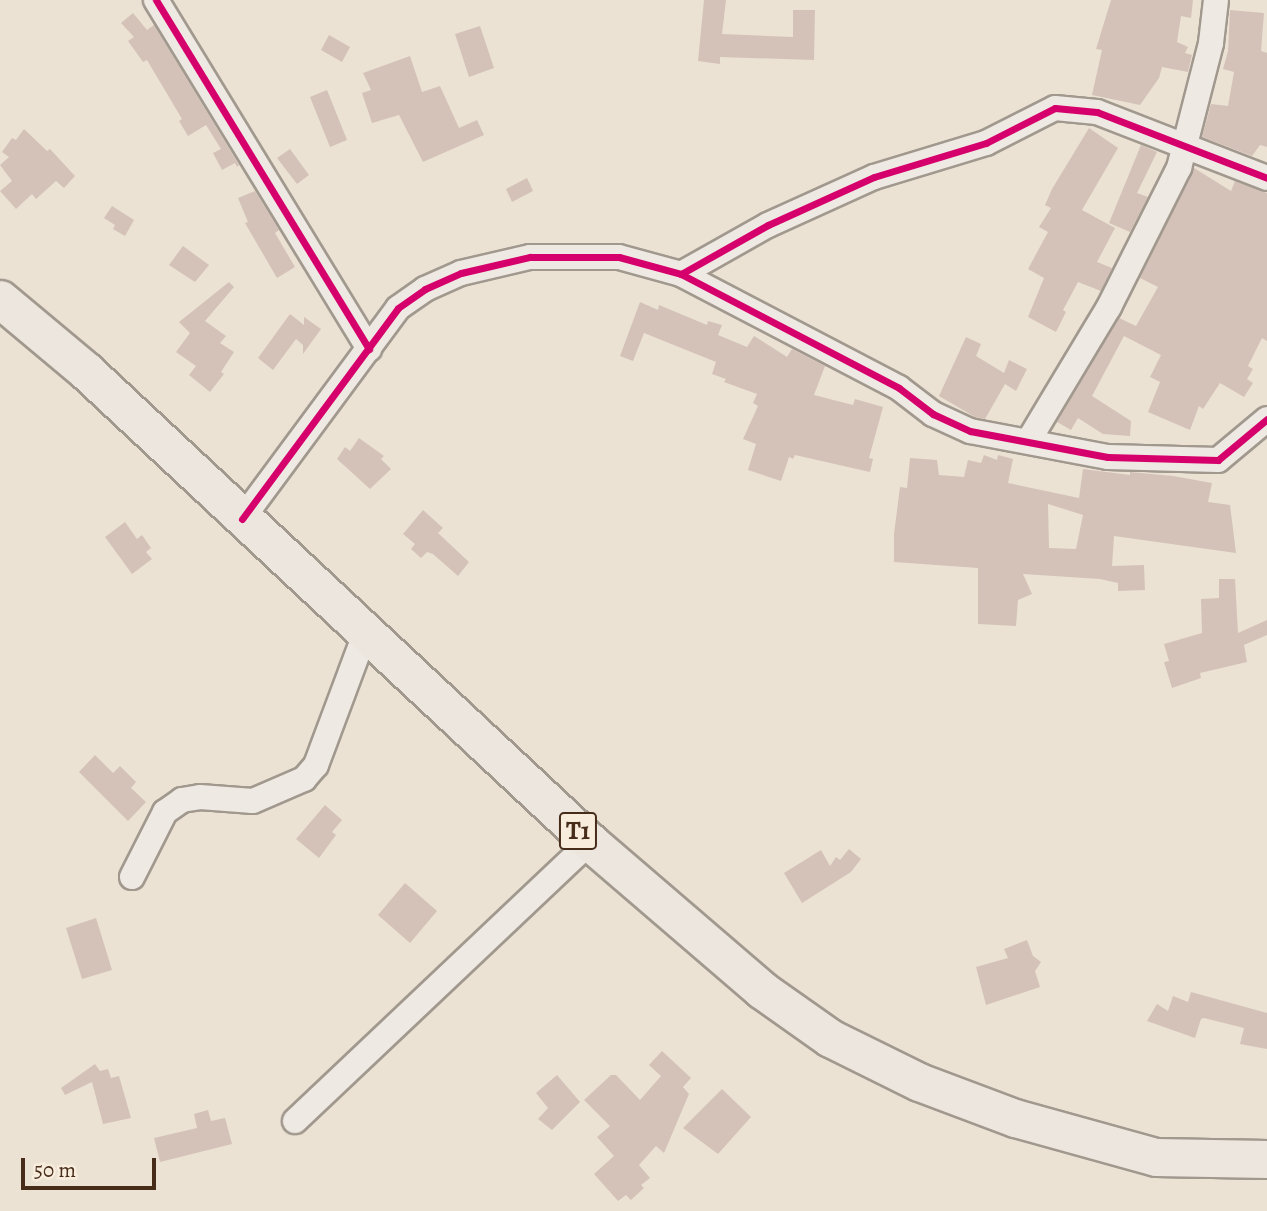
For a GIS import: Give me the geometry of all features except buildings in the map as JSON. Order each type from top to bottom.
[{"type":"highway","name":"T1","points":[[0,299],[86,371],[590,842],[762,990],[830,1038],[919,1082],[1015,1118],[1156,1157],[1267,1159]]},
{"type":"street","points":[[156,0],[369,349]]},
{"type":"street","points":[[1029,440],[1109,307],[1186,146],[1210,43],[1216,0]]},
{"type":"street","points":[[681,274],[768,225],[874,177],[986,143],[1055,108],[1097,112],[1267,178]]},
{"type":"street","points":[[242,519],[398,308],[425,289],[461,272],[530,257],[619,257],[681,274],[899,388],[933,414],[970,431],[1108,457],[1218,460],[1267,419]]},
{"type":"street","points":[[132,877],[165,812],[182,800],[200,797],[253,801],[304,779],[316,765],[365,634]]},
{"type":"street","points":[[295,1121],[590,842]]},
{"type":"cycle path","points":[[156,0],[369,349]]},
{"type":"cycle path","points":[[681,274],[768,225],[874,177],[986,143],[1055,108],[1097,112],[1267,178]]},
{"type":"cycle path","points":[[242,519],[398,308],[425,289],[461,273],[530,257],[619,257],[681,274],[899,388],[933,414],[970,431],[1108,457],[1218,460],[1267,419]]}]
